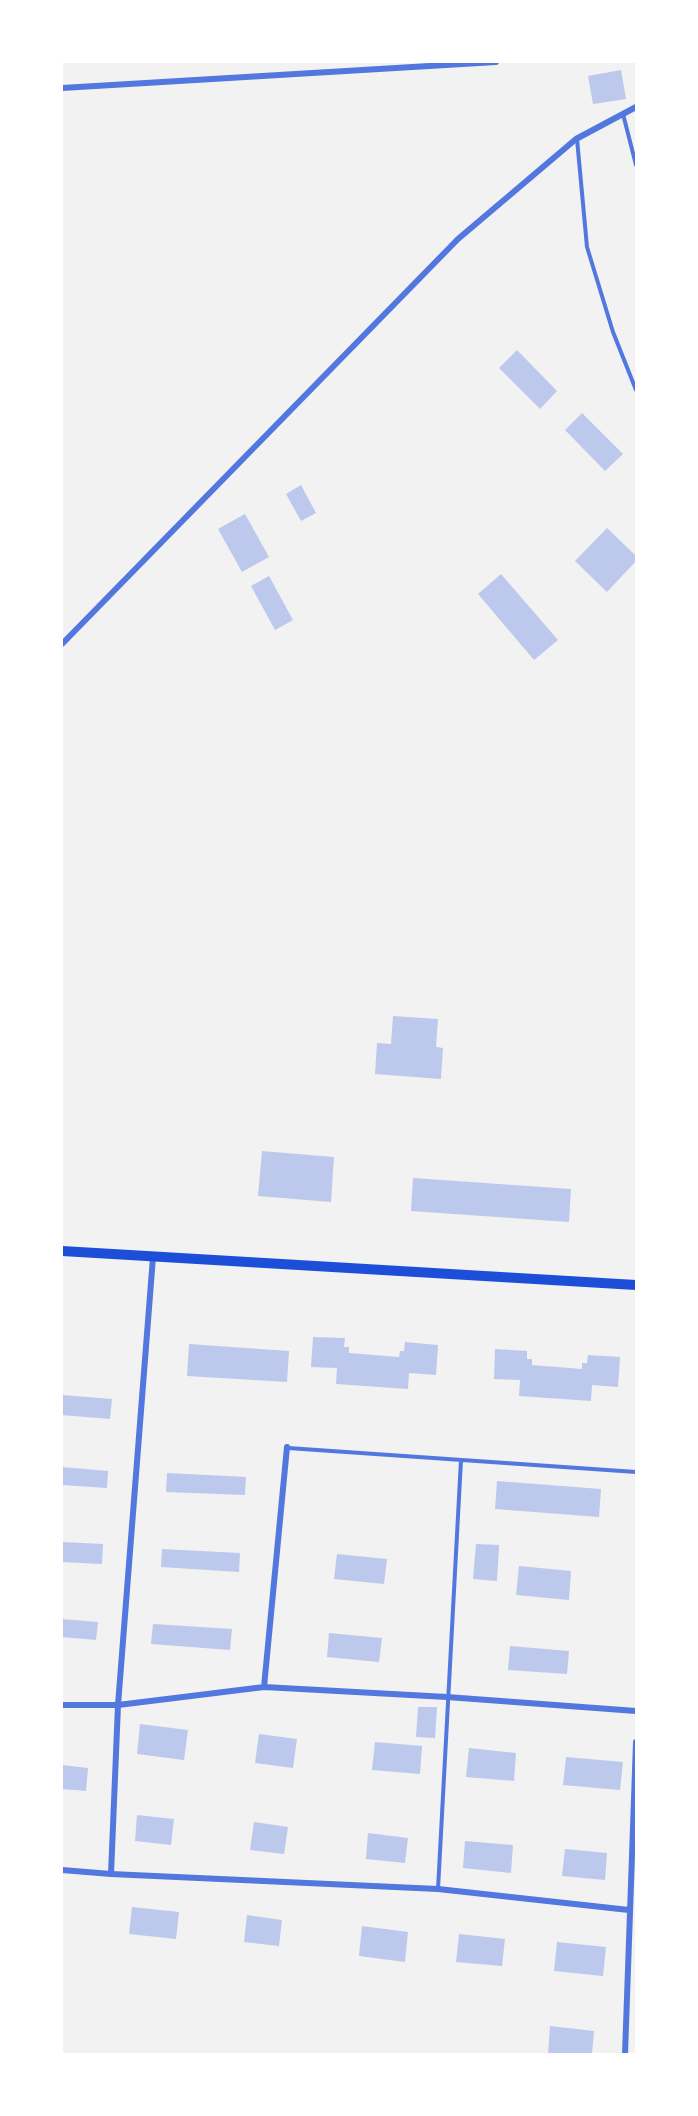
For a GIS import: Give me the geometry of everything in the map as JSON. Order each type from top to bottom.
[{"type":"main road","points":[[62,1251],[636,1285]]},
{"type":"street","points":[[62,88],[496,62]]},
{"type":"street","points":[[62,644],[458,239],[576,139],[636,107]]},
{"type":"street","points":[[111,1874],[118,1705],[153,1257]]},
{"type":"street","points":[[264,1687],[287,1448]]},
{"type":"street","points":[[62,1705],[118,1705],[264,1687],[447,1697],[636,1711]]},
{"type":"street","points":[[625,2055],[636,1742]]},
{"type":"street","points":[[62,1870],[438,1889],[629,1910]]},
{"type":"lane","points":[[623,113],[636,165]]},
{"type":"lane","points":[[576,139],[587,247],[613,332],[636,390]]},
{"type":"lane","points":[[287,1448],[636,1473]]},
{"type":"lane","points":[[438,1889],[461,1460]]},
{"type":"building","points":[[621,70],[626,99],[593,104],[588,76]]},
{"type":"building","points":[[517,350],[557,391],[540,409],[499,368]]},
{"type":"building","points":[[582,413],[623,454],[605,471],[565,430]]},
{"type":"building","points":[[301,485],[316,513],[301,521],[286,494]]},
{"type":"building","points":[[245,514],[269,557],[242,572],[218,529]]},
{"type":"building","points":[[607,528],[636,556],[636,561],[607,592],[575,561]]},
{"type":"building","points":[[501,574],[558,640],[534,660],[478,594]]},
{"type":"building","points":[[269,576],[293,620],[275,630],[251,586]]},
{"type":"building","points":[[393,1016],[438,1019],[436,1047],[443,1048],[441,1079],[375,1074],[377,1043],[391,1044]]},
{"type":"building","points":[[262,1151],[334,1157],[331,1202],[258,1196]]},
{"type":"building","points":[[413,1178],[571,1189],[569,1222],[411,1211]]},
{"type":"building","points":[[313,1337],[345,1338],[344,1347],[349,1347],[349,1353],[399,1357],[400,1351],[404,1351],[405,1342],[438,1345],[436,1375],[409,1373],[408,1389],[336,1384],[337,1368],[311,1367]]},
{"type":"building","points":[[189,1344],[289,1351],[287,1382],[187,1376]]},
{"type":"building","points":[[495,1349],[527,1351],[527,1359],[532,1359],[532,1365],[582,1369],[582,1363],[587,1363],[588,1355],[620,1357],[618,1387],[592,1385],[591,1401],[519,1396],[520,1380],[494,1379]]},
{"type":"building","points":[[62,1395],[112,1399],[110,1419],[62,1415]]},
{"type":"building","points":[[62,1467],[108,1471],[107,1488],[62,1485]]},
{"type":"building","points":[[167,1473],[246,1477],[245,1495],[166,1492]]},
{"type":"building","points":[[497,1481],[601,1489],[599,1517],[495,1509]]},
{"type":"building","points":[[62,1542],[103,1544],[102,1564],[62,1562]]},
{"type":"building","points":[[476,1544],[499,1545],[497,1581],[473,1579]]},
{"type":"building","points":[[162,1549],[240,1553],[239,1572],[161,1567]]},
{"type":"building","points":[[337,1554],[387,1559],[384,1584],[334,1579]]},
{"type":"building","points":[[519,1566],[571,1571],[569,1600],[516,1595]]},
{"type":"building","points":[[62,1619],[98,1622],[96,1640],[62,1637]]},
{"type":"building","points":[[153,1624],[232,1629],[230,1650],[151,1644]]},
{"type":"building","points":[[329,1633],[382,1638],[379,1662],[327,1657]]},
{"type":"building","points":[[510,1646],[569,1651],[567,1674],[508,1670]]},
{"type":"building","points":[[418,1707],[437,1707],[435,1738],[416,1737]]},
{"type":"building","points":[[140,1724],[188,1730],[184,1760],[137,1754]]},
{"type":"building","points":[[259,1734],[297,1739],[293,1768],[255,1763]]},
{"type":"building","points":[[375,1742],[422,1746],[420,1774],[372,1770]]},
{"type":"building","points":[[469,1748],[516,1753],[514,1781],[466,1777]]},
{"type":"building","points":[[566,1757],[623,1762],[620,1790],[563,1785]]},
{"type":"building","points":[[62,1765],[88,1768],[86,1791],[62,1789]]},
{"type":"building","points":[[137,1815],[174,1819],[171,1845],[135,1841]]},
{"type":"building","points":[[254,1822],[288,1827],[284,1854],[250,1850]]},
{"type":"building","points":[[368,1833],[408,1838],[405,1863],[366,1859]]},
{"type":"building","points":[[465,1841],[513,1845],[511,1873],[463,1868]]},
{"type":"building","points":[[565,1849],[607,1853],[605,1880],[562,1876]]},
{"type":"building","points":[[132,1907],[179,1912],[176,1939],[129,1934]]},
{"type":"building","points":[[247,1915],[282,1920],[279,1946],[244,1942]]},
{"type":"building","points":[[362,1926],[408,1932],[405,1962],[359,1956]]},
{"type":"building","points":[[459,1934],[505,1939],[502,1966],[456,1962]]},
{"type":"building","points":[[557,1942],[606,1947],[603,1976],[554,1971]]},
{"type":"building","points":[[550,2026],[594,2031],[592,2054],[548,2054]]}]
